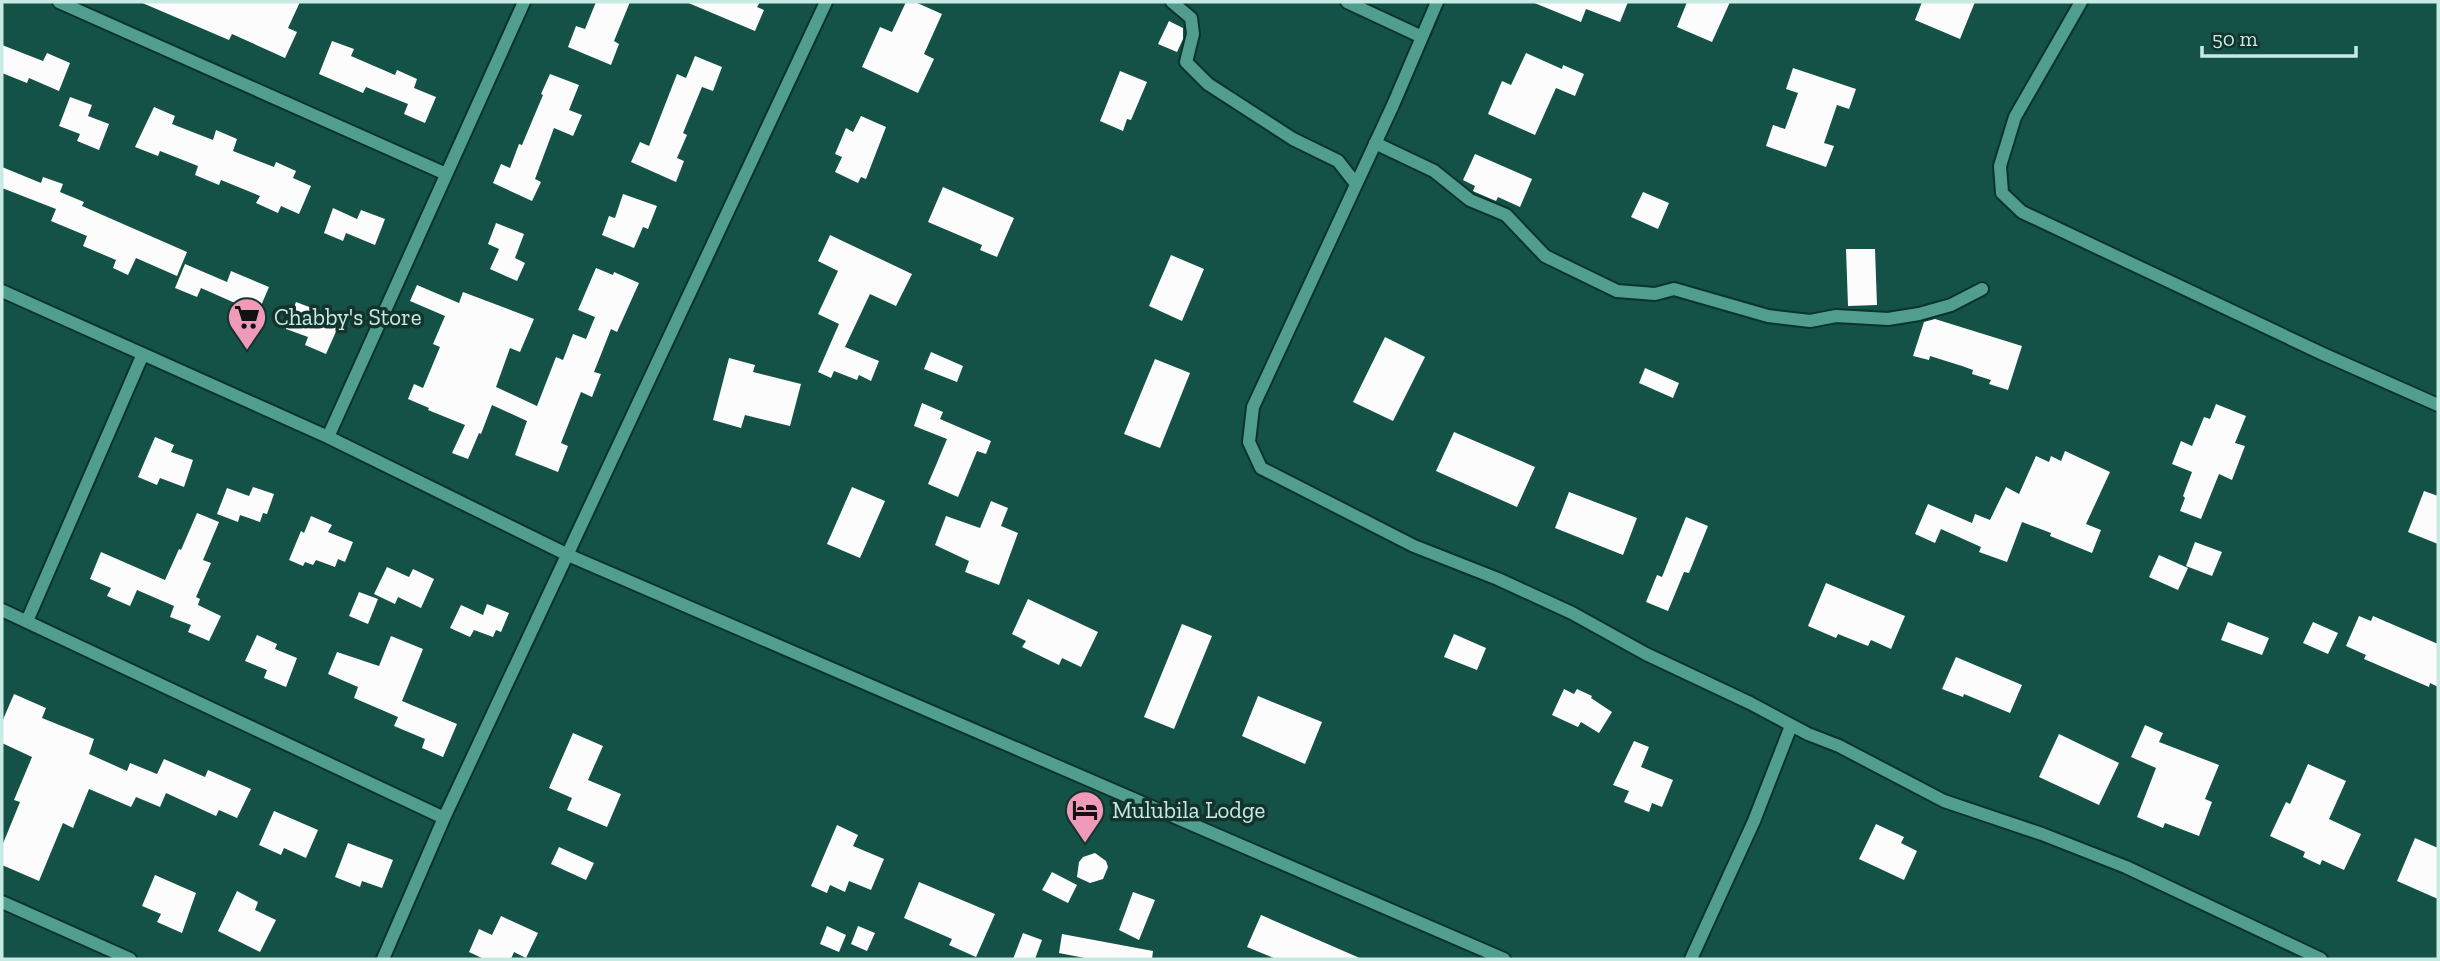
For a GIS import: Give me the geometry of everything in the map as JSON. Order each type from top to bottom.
[{"type":"street","points":[[59,2],[446,174]]},
{"type":"street","points":[[328,436],[524,2]]},
{"type":"street","points":[[383,959],[444,818],[826,2]]},
{"type":"street","points":[[1172,2],[1191,18],[1193,34],[1186,62],[1193,70],[1208,84],[1293,139],[1338,161],[1356,184]]},
{"type":"street","points":[[1347,2],[1422,37]]},
{"type":"street","points":[[1437,2],[1376,143],[1253,407],[1249,442],[1261,468],[1414,546],[1499,579],[1572,613],[1646,654],[1791,726],[1839,746],[1944,801],[2042,834],[2126,867],[2321,959]]},
{"type":"street","points":[[2081,2],[2015,117],[2000,166],[2002,193],[2022,212],[2323,354],[2438,405]]},
{"type":"street","points":[[1376,143],[1434,171],[1470,200],[1506,215],[1545,256],[1618,291],[1655,294],[1674,289],[1768,316],[1810,321],[1836,316],[1888,319],[1919,314],[1951,305],[1982,289]]},
{"type":"street","points":[[2,291],[328,436],[568,555],[1504,959]]},
{"type":"street","points":[[27,621],[143,354]]},
{"type":"street","points":[[2,610],[444,818]]},
{"type":"street","points":[[1691,959],[1754,821],[1791,726]]},
{"type":"street","points":[[2,902],[130,959]]},
{"type":"building","points":[[140,2],[300,2],[288,28],[297,32],[285,58],[232,34],[229,40]]},
{"type":"building","points":[[596,2],[630,2],[614,41],[619,44],[611,65],[568,47],[576,26],[585,29]]},
{"type":"building","points":[[686,2],[760,2],[757,7],[764,10],[755,31]]},
{"type":"building","points":[[906,2],[915,2],[942,14],[924,54],[934,59],[918,93],[862,67],[880,27],[892,32]]},
{"type":"building","points":[[1532,2],[1628,2],[1620,22],[1586,9],[1581,22]]},
{"type":"building","points":[[1687,2],[1730,2],[1712,42],[1677,27]]},
{"type":"building","points":[[1922,2],[1975,2],[1960,39],[1915,20]]},
{"type":"building","points":[[1169,21],[1183,28],[1183,39],[1177,52],[1158,44]]},
{"type":"building","points":[[332,41],[354,49],[351,56],[395,75],[397,70],[417,79],[414,88],[436,97],[425,123],[404,114],[408,104],[366,87],[363,93],[319,74]]},
{"type":"building","points":[[2,45],[43,61],[47,53],[70,63],[59,91],[29,78],[27,83],[2,73]]},
{"type":"building","points":[[1526,53],[1562,69],[1563,65],[1584,74],[1575,96],[1556,88],[1535,135],[1488,114],[1502,81],[1511,85]]},
{"type":"building","points":[[695,56],[722,67],[713,91],[702,87],[683,133],[687,135],[677,158],[684,161],[676,182],[631,162],[640,142],[649,146],[677,74],[686,78]]},
{"type":"building","points":[[1793,68],[1856,89],[1849,109],[1837,105],[1824,143],[1834,146],[1826,167],[1766,146],[1773,125],[1785,129],[1798,93],[1786,89]]},
{"type":"building","points":[[1120,71],[1147,82],[1131,120],[1127,119],[1123,131],[1100,121]]},
{"type":"building","points":[[550,74],[579,85],[569,110],[582,115],[573,136],[554,128],[535,179],[541,182],[532,201],[493,183],[501,164],[510,168]]},
{"type":"building","points":[[70,97],[92,105],[88,116],[109,124],[99,150],[77,141],[80,134],[59,126]]},
{"type":"building","points":[[154,107],[175,116],[172,124],[213,140],[216,130],[237,139],[233,151],[274,167],[276,162],[296,171],[293,178],[311,186],[299,214],[281,206],[278,213],[256,203],[260,196],[221,180],[219,185],[195,175],[198,166],[160,151],[158,156],[135,147]]},
{"type":"building","points":[[861,116],[886,127],[866,179],[861,177],[858,183],[835,172],[842,157],[835,154],[846,128],[853,132]]},
{"type":"building","points":[[1475,154],[1532,179],[1520,207],[1498,197],[1496,201],[1475,192],[1475,186],[1463,180]]},
{"type":"building","points":[[2,167],[41,183],[43,177],[63,184],[60,192],[84,202],[82,206],[187,252],[177,276],[136,258],[128,275],[113,268],[116,260],[83,246],[87,236],[51,221],[56,209],[2,188]]},
{"type":"building","points":[[943,187],[1014,218],[997,257],[980,250],[982,245],[928,222]]},
{"type":"building","points":[[1643,192],[1669,203],[1658,229],[1631,217]]},
{"type":"building","points":[[623,194],[657,206],[648,229],[643,227],[634,248],[602,235],[609,216],[615,218]]},
{"type":"building","points":[[333,208],[357,219],[361,210],[385,219],[375,245],[346,233],[343,241],[324,233]]},
{"type":"building","points":[[496,223],[524,234],[515,258],[525,263],[517,281],[490,269],[499,249],[488,244]]},
{"type":"building","points":[[830,235],[912,274],[896,306],[870,294],[845,347],[879,361],[871,381],[859,375],[857,380],[834,371],[831,378],[818,372],[839,324],[818,314],[838,271],[818,261]]},
{"type":"building","points":[[1846,249],[1875,249],[1877,305],[1848,306]]},
{"type":"building","points":[[1171,255],[1204,269],[1182,321],[1149,306]]},
{"type":"building","points":[[185,264],[227,282],[231,271],[269,287],[254,322],[231,312],[235,303],[201,288],[197,297],[175,288]]},
{"type":"building","points":[[596,268],[613,275],[614,272],[639,283],[617,332],[611,329],[594,372],[601,374],[592,397],[581,392],[561,443],[568,446],[558,472],[515,455],[527,421],[492,405],[468,459],[452,453],[465,425],[408,399],[414,384],[423,388],[440,347],[433,344],[445,316],[410,301],[417,285],[459,303],[463,292],[534,319],[520,352],[510,348],[496,387],[537,406],[556,357],[563,360],[573,334],[586,339],[595,317],[578,310]]},
{"type":"building","points":[[296,302],[317,310],[315,317],[338,327],[326,354],[305,345],[308,337],[286,329]]},
{"type":"building","points":[[1935,319],[2022,346],[2008,390],[1989,384],[1991,380],[1972,374],[1973,370],[1962,366],[1930,356],[1929,360],[1913,356],[1924,322]]},
{"type":"building","points":[[1385,337],[1425,357],[1393,421],[1353,402]]},
{"type":"building","points":[[931,352],[963,366],[957,382],[924,369]]},
{"type":"building","points":[[729,358],[755,365],[753,372],[801,384],[790,426],[745,415],[741,428],[713,420]]},
{"type":"building","points":[[1155,359],[1190,373],[1160,448],[1124,434]]},
{"type":"building","points":[[1645,368],[1679,383],[1673,398],[1639,383]]},
{"type":"building","points":[[922,403],[943,412],[940,419],[991,441],[986,454],[977,451],[958,497],[928,484],[947,439],[914,426]]},
{"type":"building","points":[[2216,404],[2246,416],[2235,443],[2245,446],[2232,480],[2219,474],[2201,519],[2180,511],[2192,472],[2172,464],[2181,441],[2192,446],[2204,417],[2210,419]]},
{"type":"building","points":[[1454,432],[1535,467],[1517,507],[1436,471]]},
{"type":"building","points":[[155,437],[174,445],[171,452],[193,460],[184,487],[160,478],[157,485],[138,477]]},
{"type":"building","points":[[2065,451],[2110,472],[2086,524],[2101,530],[2092,553],[2022,522],[2007,562],[1979,552],[1981,547],[1941,529],[1935,543],[1915,534],[1928,504],[1972,523],[1975,514],[1990,520],[2006,487],[2019,494],[2036,456],[2049,462],[2051,456],[2061,461]]},
{"type":"building","points":[[253,487],[274,494],[267,514],[263,513],[260,522],[240,515],[238,522],[217,514],[227,488],[249,496]]},
{"type":"building","points":[[852,487],[885,501],[860,558],[827,544]]},
{"type":"building","points":[[2424,491],[2438,496],[2438,544],[2408,532]]},
{"type":"building","points":[[1569,492],[1637,518],[1623,555],[1555,528]]},
{"type":"building","points":[[991,501],[1008,508],[1001,526],[1018,533],[999,585],[965,572],[969,561],[935,545],[946,516],[980,528]]},
{"type":"building","points":[[197,513],[219,522],[203,560],[211,563],[196,597],[200,599],[198,605],[221,616],[209,641],[188,632],[191,625],[170,617],[174,606],[137,590],[130,606],[107,596],[111,588],[90,579],[101,552],[165,580]]},
{"type":"building","points":[[311,516],[332,525],[328,532],[353,542],[345,562],[338,559],[335,567],[316,560],[313,565],[305,562],[303,566],[289,560],[301,531],[304,533]]},
{"type":"building","points":[[1686,517],[1708,526],[1689,573],[1684,572],[1668,611],[1646,602],[1657,575],[1662,577]]},
{"type":"building","points":[[2195,542],[2222,552],[2212,576],[2186,566]]},
{"type":"building","points":[[2159,555],[2188,568],[2178,590],[2149,577]]},
{"type":"building","points":[[387,567],[409,577],[413,569],[434,579],[421,608],[398,597],[395,604],[374,594]]},
{"type":"building","points":[[1826,583],[1905,616],[1891,649],[1871,640],[1868,646],[1838,634],[1836,638],[1808,626]]},
{"type":"building","points":[[359,592],[378,599],[368,624],[349,616]]},
{"type":"building","points":[[1028,599],[1098,632],[1081,667],[1062,658],[1059,665],[1022,647],[1026,641],[1012,634]]},
{"type":"building","points":[[487,604],[509,613],[501,632],[496,630],[493,637],[474,630],[470,637],[450,628],[461,605],[483,615]]},
{"type":"building","points":[[2359,616],[2371,621],[2373,616],[2438,644],[2438,687],[2430,683],[2429,687],[2364,659],[2366,655],[2346,646]]},
{"type":"building","points":[[2228,622],[2269,638],[2262,655],[2221,640]]},
{"type":"building","points":[[2313,622],[2338,633],[2328,654],[2303,643]]},
{"type":"building","points":[[1182,624],[1212,636],[1174,729],[1144,717]]},
{"type":"building","points":[[1454,634],[1486,648],[1477,670],[1444,657]]},
{"type":"building","points":[[257,635],[277,644],[275,649],[297,658],[286,687],[264,678],[267,670],[245,661]]},
{"type":"building","points":[[391,636],[423,649],[402,701],[457,724],[443,757],[422,748],[425,739],[394,726],[398,717],[354,698],[358,687],[328,674],[337,652],[379,666]]},
{"type":"building","points":[[1956,657],[2022,685],[2010,713],[1964,694],[1963,697],[1942,689]]},
{"type":"building","points":[[1564,689],[1574,694],[1577,689],[1592,696],[1591,698],[1612,712],[1599,733],[1581,722],[1578,727],[1552,715]]},
{"type":"building","points":[[14,694],[46,708],[42,718],[94,739],[89,754],[127,771],[130,763],[157,774],[164,759],[205,777],[208,770],[251,789],[237,818],[219,810],[216,816],[166,793],[160,807],[136,797],[131,807],[89,789],[73,828],[63,823],[39,881],[2,865],[2,846],[20,802],[14,800],[32,757],[2,743],[2,722]]},
{"type":"building","points":[[1258,696],[1322,722],[1305,764],[1242,736]]},
{"type":"building","points":[[2145,725],[2163,733],[2159,742],[2219,765],[2205,799],[2212,802],[2199,836],[2165,823],[2163,828],[2137,817],[2156,768],[2131,757]]},
{"type":"building","points":[[573,733],[603,746],[588,780],[621,794],[607,827],[567,810],[572,798],[549,788]]},
{"type":"building","points":[[2059,734],[2119,763],[2099,805],[2039,777]]},
{"type":"building","points":[[1634,741],[1649,747],[1641,767],[1673,780],[1662,807],[1652,803],[1649,812],[1624,802],[1629,791],[1613,785]]},
{"type":"building","points":[[2308,764],[2346,781],[2329,819],[2361,834],[2344,870],[2322,860],[2320,865],[2303,857],[2305,852],[2270,836],[2286,802],[2290,804]]},
{"type":"building","points":[[274,811],[318,830],[306,858],[284,848],[281,855],[259,845]]},
{"type":"building","points":[[1876,824],[1904,837],[1901,843],[1917,851],[1904,880],[1859,859]]},
{"type":"building","points":[[837,825],[858,835],[853,846],[884,859],[871,890],[849,881],[845,892],[830,885],[827,893],[811,886]]},
{"type":"building","points":[[2415,838],[2438,848],[2438,899],[2397,881]]},
{"type":"building","points":[[348,843],[393,860],[382,888],[362,881],[360,887],[335,877]]},
{"type":"building","points":[[559,847],[594,863],[586,880],[551,864]]},
{"type":"building","points":[[1095,853],[1106,861],[1108,867],[1103,879],[1090,883],[1077,877],[1079,862],[1083,857]]},
{"type":"building","points":[[1052,872],[1077,885],[1068,903],[1042,890]]},
{"type":"building","points":[[155,875],[196,893],[182,933],[157,922],[161,914],[142,906]]},
{"type":"building","points":[[919,882],[995,914],[976,957],[949,945],[952,939],[904,918]]},
{"type":"building","points":[[237,891],[258,902],[255,910],[276,920],[260,952],[218,931]]},
{"type":"building","points":[[1133,892],[1155,900],[1139,940],[1119,930]]},
{"type":"building","points":[[1261,915],[1362,959],[1276,959],[1247,947]]},
{"type":"building","points":[[501,916],[538,933],[526,958],[514,952],[511,959],[484,959],[469,952],[479,929],[492,935]]},
{"type":"building","points":[[827,926],[846,935],[839,952],[820,944]]},
{"type":"building","points":[[858,926],[875,933],[867,951],[851,944]]},
{"type":"building","points":[[1023,933],[1042,940],[1035,959],[1013,959]]},
{"type":"building","points":[[1062,934],[1153,951],[1152,959],[1090,959],[1059,953]]},
{"type":"place","name":"Chabby's Store","points":[[247,351]]},
{"type":"place","name":"Mulubila Lodge","points":[[1085,844]]}]
